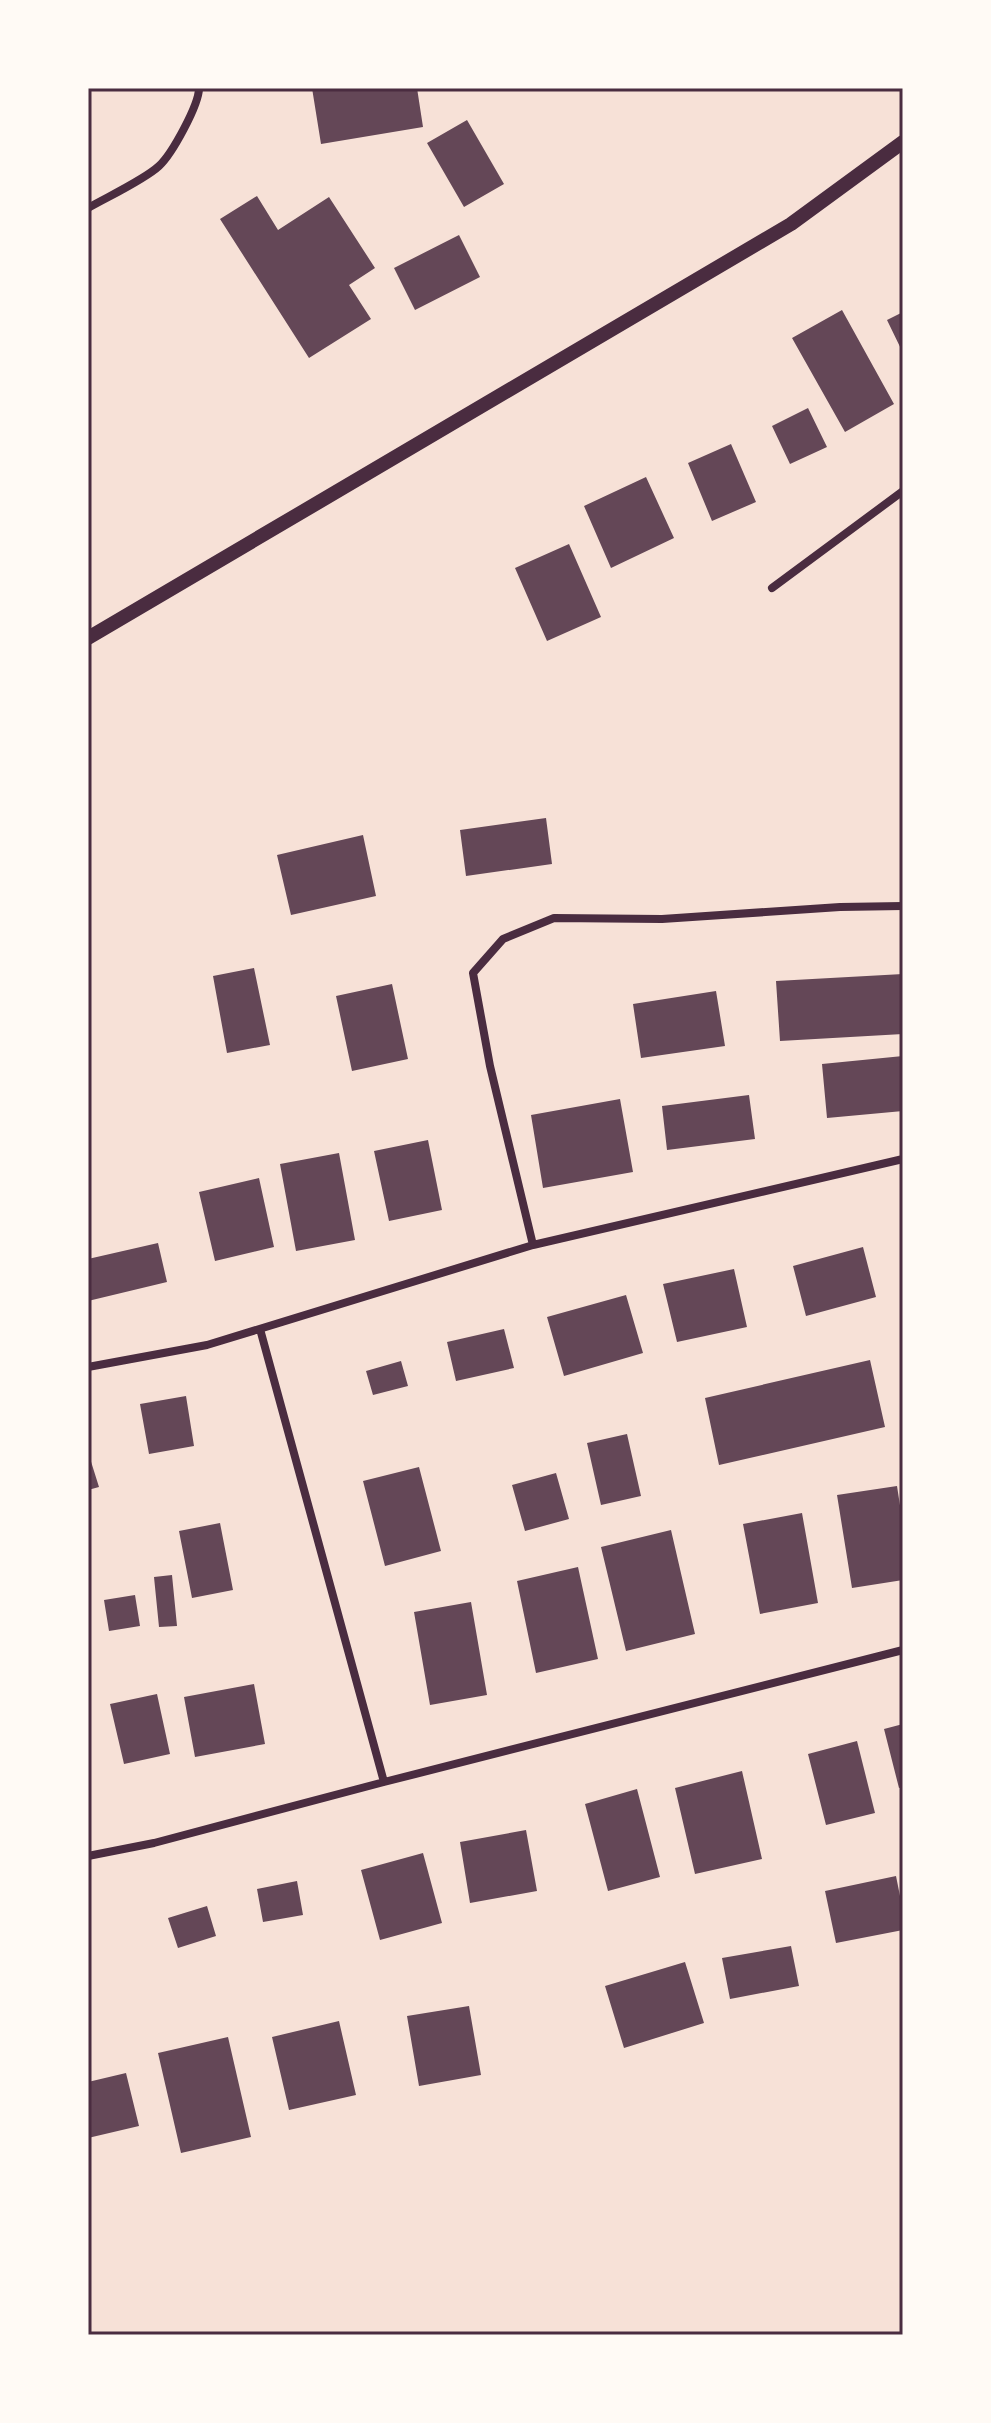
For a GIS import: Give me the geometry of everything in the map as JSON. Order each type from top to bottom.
[{"type":"street","points":[[88,208],[160,165],[183,131],[199,98],[199,88]]},
{"type":"street","points":[[88,638],[791,224],[903,142]]},
{"type":"street","points":[[772,588],[903,491]]},
{"type":"street","points":[[533,1245],[490,1066],[473,973],[503,939],[554,918],[662,919],[903,906]]},
{"type":"street","points":[[88,1367],[207,1345],[533,1245],[903,1159]]},
{"type":"street","points":[[260,1329],[384,1782]]},
{"type":"street","points":[[88,1856],[154,1843],[903,1650]]},
{"type":"building","points":[[312,88],[417,88],[423,127],[321,144]]},
{"type":"building","points":[[467,120],[504,184],[464,207],[427,143]]},
{"type":"building","points":[[257,196],[278,230],[329,197],[375,268],[349,285],[371,319],[309,358],[220,219]]},
{"type":"building","points":[[459,235],[480,277],[415,310],[394,268]]},
{"type":"building","points":[[842,310],[894,404],[845,432],[792,338]]},
{"type":"building","points":[[903,312],[903,353],[887,320]]},
{"type":"building","points":[[808,408],[827,447],[790,464],[772,426]]},
{"type":"building","points":[[731,444],[756,502],[712,521],[688,463]]},
{"type":"building","points":[[646,477],[674,538],[611,568],[584,506]]},
{"type":"building","points":[[569,544],[601,617],[547,641],[515,568]]},
{"type":"building","points":[[546,818],[552,864],[466,876],[460,830]]},
{"type":"building","points":[[363,835],[376,896],[291,915],[277,855]]},
{"type":"building","points":[[254,968],[270,1045],[227,1053],[213,976]]},
{"type":"building","points":[[903,974],[903,1034],[780,1041],[776,981]]},
{"type":"building","points":[[392,984],[408,1059],[352,1071],[336,996]]},
{"type":"building","points":[[716,991],[725,1046],[641,1058],[633,1004]]},
{"type":"building","points":[[903,1056],[903,1111],[827,1118],[822,1064]]},
{"type":"building","points":[[749,1095],[755,1139],[667,1150],[662,1106]]},
{"type":"building","points":[[620,1099],[633,1172],[543,1188],[531,1115]]},
{"type":"building","points":[[428,1140],[442,1210],[389,1221],[374,1151]]},
{"type":"building","points":[[339,1153],[355,1240],[296,1251],[280,1164]]},
{"type":"building","points":[[259,1178],[274,1247],[215,1261],[199,1192]]},
{"type":"building","points":[[158,1243],[167,1282],[88,1301],[88,1259]]},
{"type":"building","points":[[863,1247],[876,1297],[806,1316],[793,1266]]},
{"type":"building","points":[[734,1269],[747,1327],[677,1342],[663,1284]]},
{"type":"building","points":[[626,1295],[643,1353],[564,1376],[547,1317]]},
{"type":"building","points":[[504,1329],[514,1368],[456,1381],[447,1342]]},
{"type":"building","points":[[870,1360],[885,1427],[719,1465],[705,1398]]},
{"type":"building","points":[[401,1361],[408,1386],[373,1395],[366,1371]]},
{"type":"building","points":[[186,1396],[194,1446],[149,1454],[140,1404]]},
{"type":"building","points":[[627,1434],[641,1496],[601,1505],[587,1443]]},
{"type":"building","points":[[88,1452],[99,1487],[88,1490]]},
{"type":"building","points":[[419,1467],[441,1551],[385,1566],[363,1481]]},
{"type":"building","points":[[556,1473],[569,1519],[525,1531],[512,1485]]},
{"type":"building","points":[[897,1486],[903,1525],[903,1580],[852,1588],[837,1495]]},
{"type":"building","points":[[802,1513],[818,1603],[760,1614],[743,1524]]},
{"type":"building","points":[[220,1523],[233,1590],[192,1598],[179,1531]]},
{"type":"building","points":[[671,1530],[695,1634],[626,1651],[601,1547]]},
{"type":"building","points":[[578,1567],[598,1659],[536,1673],[517,1581]]},
{"type":"building","points":[[172,1575],[177,1626],[159,1627],[154,1577]]},
{"type":"building","points":[[135,1595],[140,1626],[109,1631],[104,1600]]},
{"type":"building","points":[[471,1602],[487,1695],[430,1705],[414,1612]]},
{"type":"building","points":[[254,1684],[265,1744],[195,1757],[184,1697]]},
{"type":"building","points":[[157,1694],[170,1754],[124,1764],[110,1704]]},
{"type":"building","points":[[903,1724],[903,1787],[899,1788],[884,1729]]},
{"type":"building","points":[[857,1741],[875,1813],[826,1825],[808,1754]]},
{"type":"building","points":[[742,1771],[762,1859],[695,1874],[675,1788]]},
{"type":"building","points":[[637,1789],[660,1877],[608,1891],[585,1804]]},
{"type":"building","points":[[526,1830],[537,1891],[470,1903],[460,1842]]},
{"type":"building","points":[[423,1853],[442,1923],[380,1940],[361,1870]]},
{"type":"building","points":[[896,1876],[903,1911],[903,1930],[836,1943],[825,1891]]},
{"type":"building","points":[[297,1881],[303,1915],[263,1922],[257,1889]]},
{"type":"building","points":[[207,1906],[216,1936],[178,1948],[168,1918]]},
{"type":"building","points":[[791,1946],[799,1986],[730,1999],[722,1958]]},
{"type":"building","points":[[685,1962],[704,2023],[624,2048],[605,1986]]},
{"type":"building","points":[[469,2006],[481,2075],[419,2086],[407,2016]]},
{"type":"building","points":[[339,2021],[356,2095],[289,2110],[272,2037]]},
{"type":"building","points":[[228,2037],[251,2137],[181,2153],[158,2053]]},
{"type":"building","points":[[126,2073],[139,2126],[88,2138],[88,2082]]}]
